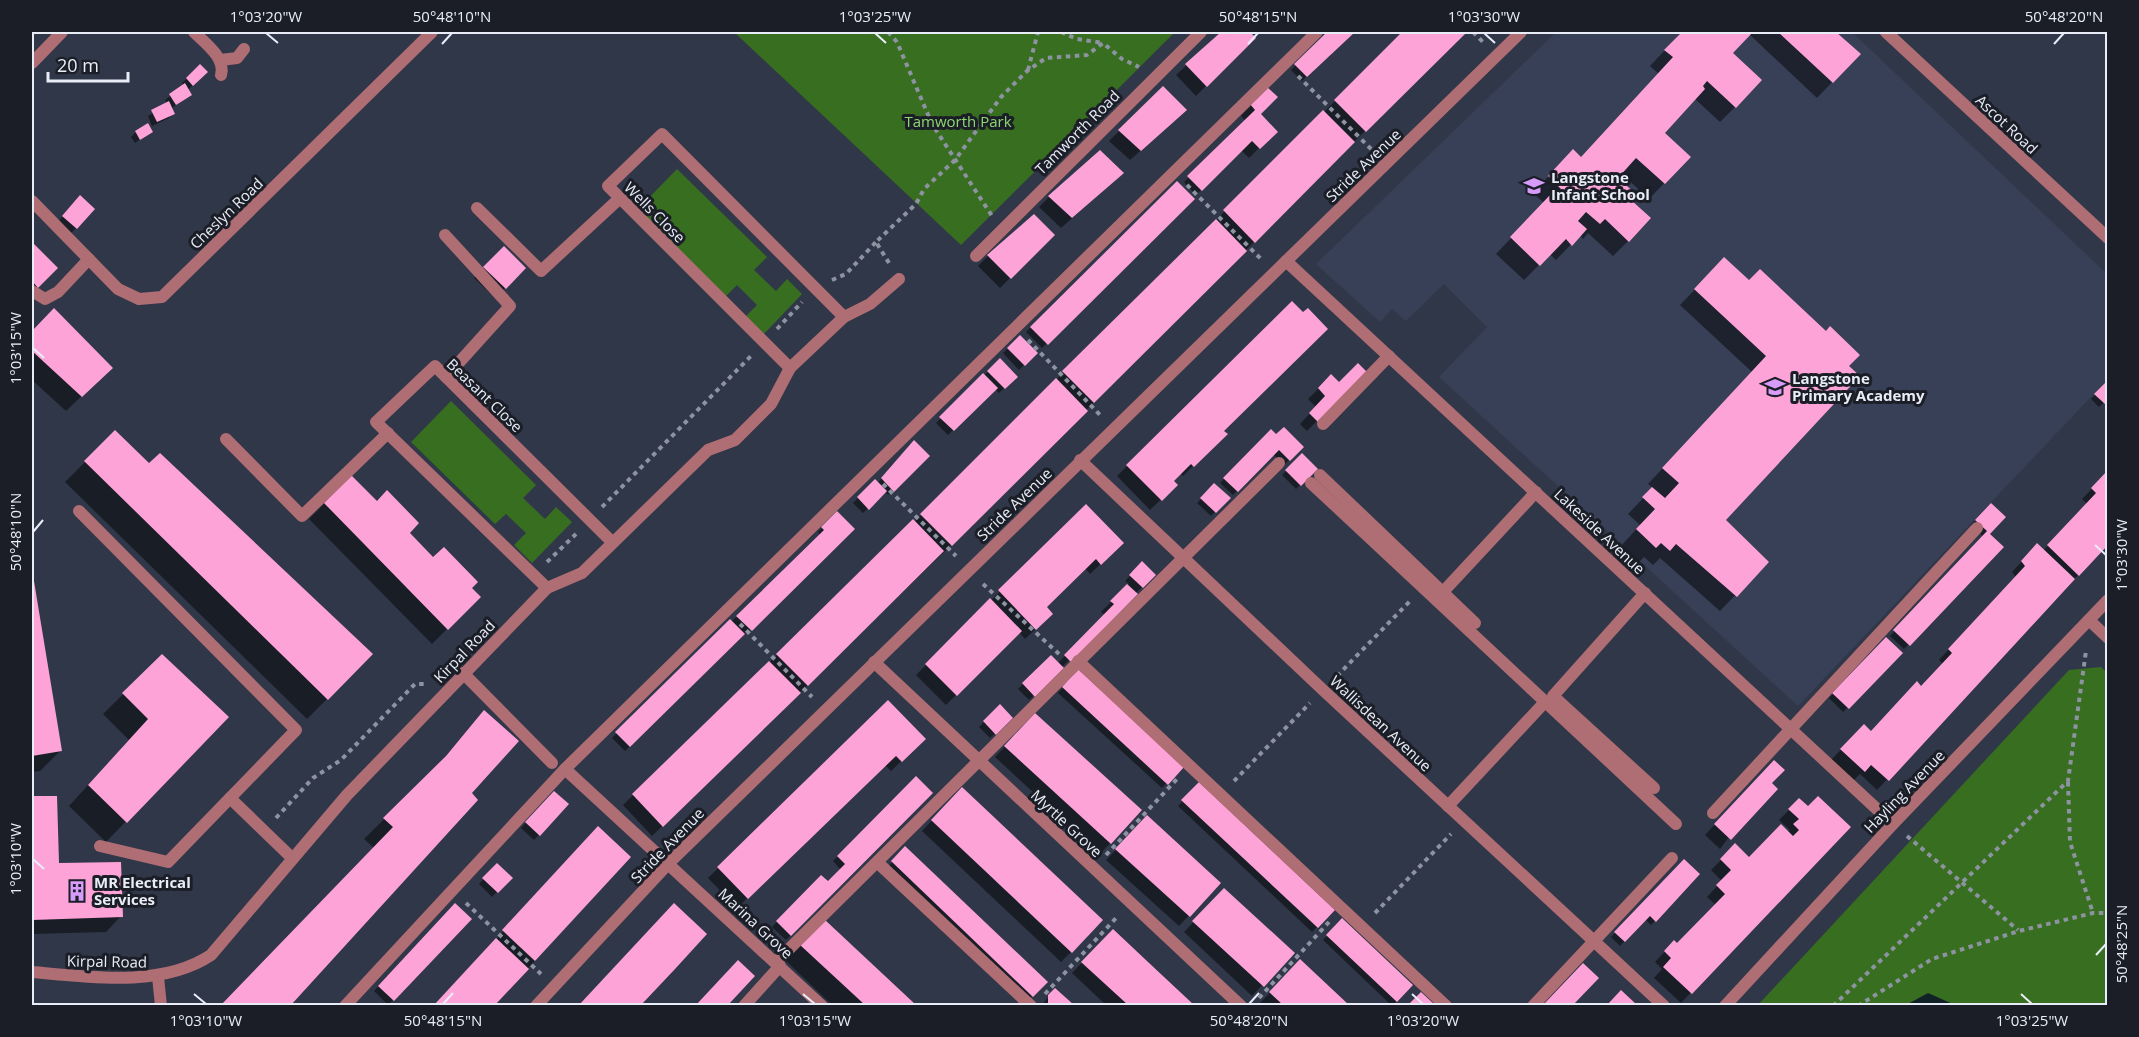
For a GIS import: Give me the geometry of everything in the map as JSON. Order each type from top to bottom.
[{"type":"street","points":[[32,63],[62,32]]},
{"type":"street","points":[[194,32],[221,60],[223,68],[220,75]]},
{"type":"street","name":"Cheslyn Road","points":[[32,201],[118,289],[140,299],[162,297],[432,32]]},
{"type":"street","name":"Tamworth Road","points":[[976,256],[1001,228],[1201,32]]},
{"type":"street","points":[[345,1005],[566,769],[1317,32]]},
{"type":"street","name":"Stride Avenue","points":[[536,1005],[669,862],[1521,32]]},
{"type":"street","name":"Ascot Road","points":[[1886,32],[2108,238]]},
{"type":"street","points":[[221,60],[237,58],[244,49]]},
{"type":"street","name":"Wells Close","points":[[790,368],[608,186],[662,134],[844,316]]},
{"type":"street","points":[[477,208],[541,272],[620,198]]},
{"type":"street","points":[[445,236],[510,306],[446,377]]},
{"type":"street","points":[[32,291],[45,299],[58,292],[89,259]]},
{"type":"street","name":"Lakeside Avenue","points":[[1286,261],[1893,824]]},
{"type":"street","name":"Kirpal Road","points":[[32,972],[159,977],[194,966],[211,955],[347,795],[547,588],[582,573],[708,450],[735,440],[771,404],[790,368],[844,316],[870,304],[899,279]]},
{"type":"street","points":[[1323,424],[1389,356]]},
{"type":"street","name":"Beasant Close","points":[[388,433],[376,422],[435,366],[612,542]]},
{"type":"street","points":[[226,439],[302,516],[388,433],[547,588]]},
{"type":"street","name":"Wallisdean Avenue","points":[[1080,460],[1464,821],[1664,1005]]},
{"type":"street","points":[[744,1005],[778,964],[877,862],[1279,463]]},
{"type":"street","points":[[1475,623],[1315,479],[1544,703],[1676,824]]},
{"type":"street","points":[[1442,593],[1536,492]]},
{"type":"street","points":[[79,511],[296,730],[168,862],[100,846]]},
{"type":"street","points":[[1713,813],[1977,528]]},
{"type":"street","points":[[1645,593],[1553,696],[1654,788]]},
{"type":"street","name":"Hayling Avenue","points":[[1725,1005],[1893,824],[2108,600]]},
{"type":"street","points":[[2089,620],[2108,638]]},
{"type":"street","name":"Myrtle Grove","points":[[874,662],[1241,1005]]},
{"type":"street","points":[[1076,664],[1189,765],[1446,1005]]},
{"type":"street","points":[[463,673],[552,763]]},
{"type":"street","points":[[1449,806],[1544,703]]},
{"type":"street","name":"Marina Grove","points":[[566,769],[822,1005]]},
{"type":"street","points":[[230,798],[292,858]]},
{"type":"street","points":[[1533,1005],[1672,858]]},
{"type":"street","points":[[877,862],[1031,1005]]},
{"type":"street","points":[[159,977],[161,1005]]},
{"type":"path","points":[[888,32],[897,42],[932,124],[1001,228]]},
{"type":"path","points":[[1028,71],[1038,32]]},
{"type":"path","points":[[1061,32],[1077,39],[1103,43],[1122,59],[1156,75]]},
{"type":"path","points":[[534,575],[764,343],[815,288],[846,274],[916,204],[924,189],[955,160],[1001,97],[1028,71],[1046,58],[1087,55],[1103,43]]},
{"type":"path","points":[[1284,63],[1386,164]]},
{"type":"path","points":[[1174,171],[1275,272]]},
{"type":"path","points":[[876,242],[899,279]]},
{"type":"path","points":[[1016,327],[1113,429]]},
{"type":"path","points":[[870,470],[968,569],[1076,664]]},
{"type":"path","points":[[727,610],[825,710]]},
{"type":"path","points":[[2089,620],[2081,703],[2068,781],[2070,842],[2093,913]]},
{"type":"path","points":[[264,831],[313,778],[341,760],[415,684],[432,684]]},
{"type":"path","points":[[1094,868],[1189,765]]},
{"type":"path","points":[[1833,1005],[2068,781]]},
{"type":"path","points":[[1362,927],[1464,821]]},
{"type":"path","points":[[1893,824],[2019,931]]},
{"type":"path","points":[[452,891],[554,986]]},
{"type":"path","points":[[1042,997],[1131,903]]},
{"type":"path","points":[[1252,1005],[1342,908]]},
{"type":"path","points":[[1858,1005],[1932,959],[2019,931],[2093,913],[2108,913]]},
{"type":"shaded area","name":"Langstone Primary Academy","points":[[1556,32],[1852,32],[2107,274],[2107,380],[1798,706],[1439,377],[1487,327],[1444,284],[1406,321],[1392,309],[1380,322],[1316,264]]},
{"type":"shaded area","points":[[1928,993],[1955,1005],[1906,1005]]},
{"type":"green space","name":"Tamworth Park","points":[[734,32],[1175,32],[961,245]]},
{"type":"green space","points":[[677,169],[767,257],[754,270],[776,291],[787,279],[802,294],[763,335],[745,317],[757,305],[737,285],[726,296],[637,210]]},
{"type":"green space","points":[[451,401],[536,485],[523,498],[545,519],[556,507],[572,522],[532,563],[514,545],[526,533],[506,514],[495,524],[411,442]]},
{"type":"green space","points":[[2101,667],[2107,673],[2107,1005],[1757,1006],[2069,670]]},
{"type":"building","points":[[1221,32],[1250,32],[1256,38],[1207,87],[1185,64]]},
{"type":"building","points":[[1327,32],[1355,32],[1307,77],[1294,64]]},
{"type":"building","points":[[1402,32],[1467,32],[1366,132],[1334,100]]},
{"type":"building","points":[[1682,32],[1753,32],[1733,53],[1762,80],[1736,108],[1707,81],[1703,86],[1705,89],[1665,133],[1691,157],[1665,184],[1636,158],[1618,178],[1636,194],[1631,200],[1651,218],[1629,242],[1605,219],[1600,224],[1586,212],[1578,221],[1587,229],[1572,246],[1566,239],[1540,266],[1510,237],[1550,195],[1553,197],[1561,189],[1548,176],[1573,149],[1581,157],[1673,57],[1664,50]]},
{"type":"building","points":[[1778,32],[1836,32],[1861,54],[1833,83]]},
{"type":"building","points":[[200,64],[208,72],[193,86],[186,78]]},
{"type":"building","points":[[185,83],[192,95],[176,105],[169,94]]},
{"type":"building","points":[[1163,86],[1187,110],[1141,151],[1118,130]]},
{"type":"building","points":[[1267,87],[1278,97],[1261,114],[1278,132],[1260,149],[1252,141],[1202,191],[1187,176],[1255,110],[1250,104]]},
{"type":"building","points":[[169,101],[175,114],[157,122],[151,110]]},
{"type":"building","points":[[1323,110],[1355,142],[1255,243],[1223,210]]},
{"type":"building","points":[[148,123],[153,132],[140,140],[135,131]]},
{"type":"building","points":[[1100,150],[1124,173],[1072,218],[1048,196]]},
{"type":"building","points":[[1177,181],[1195,199],[1048,345],[1030,327]]},
{"type":"building","points":[[80,195],[95,209],[77,229],[62,216]]},
{"type":"building","points":[[1034,214],[1055,235],[1011,279],[987,255]]},
{"type":"building","points":[[1216,219],[1247,251],[1094,403],[1062,371]]},
{"type":"building","points":[[32,242],[58,268],[38,288],[32,281]]},
{"type":"building","points":[[504,246],[526,268],[506,289],[483,267]]},
{"type":"building","points":[[1724,257],[1749,280],[1760,269],[1826,331],[1830,326],[1860,355],[1849,366],[1860,376],[1726,520],[1769,562],[1737,597],[1676,544],[1670,551],[1661,543],[1656,548],[1636,529],[1655,509],[1642,497],[1652,487],[1665,498],[1679,483],[1662,468],[1766,356],[1694,289]]},
{"type":"building","points":[[1292,301],[1303,312],[1308,308],[1328,329],[1224,431],[1228,434],[1194,467],[1191,464],[1174,481],[1178,485],[1162,501],[1126,465]]},
{"type":"building","points":[[54,308],[113,368],[82,397],[32,351],[32,331]]},
{"type":"building","points":[[1020,335],[1038,353],[1025,366],[1007,348]]},
{"type":"building","points":[[1000,358],[1018,377],[1005,389],[987,371]]},
{"type":"building","points":[[1358,363],[1367,372],[1318,422],[1309,413],[1325,396],[1318,388],[1331,374],[1339,382]]},
{"type":"building","points":[[983,373],[998,388],[954,431],[939,417]]},
{"type":"building","points":[[1056,378],[1088,411],[952,546],[920,514]]},
{"type":"building","points":[[2108,380],[2108,401],[2105,404],[2094,394]]},
{"type":"building","points":[[1284,427],[1304,447],[1290,461],[1279,450],[1238,492],[1223,478],[1271,429],[1276,434]]},
{"type":"building","points":[[115,430],[149,463],[160,453],[373,654],[328,700],[84,461]]},
{"type":"building","points":[[914,440],[930,456],[894,492],[881,478]]},
{"type":"building","points":[[1302,453],[1318,469],[1301,486],[1285,470]]},
{"type":"building","points":[[2108,470],[2108,545],[2079,576],[2047,545],[2096,493],[2091,488]]},
{"type":"building","points":[[351,475],[377,501],[387,490],[419,523],[410,533],[433,557],[444,547],[478,582],[472,588],[481,597],[448,630],[324,503]]},
{"type":"building","points":[[875,479],[887,491],[869,510],[857,497]]},
{"type":"building","points":[[1214,483],[1231,498],[1216,513],[1200,498]]},
{"type":"building","points":[[1991,503],[2006,517],[1990,534],[2004,547],[1910,646],[1893,630],[1987,531],[1975,520]]},
{"type":"building","points":[[1086,504],[1124,543],[1101,565],[1096,559],[1047,607],[1053,614],[1036,630],[998,590]]},
{"type":"building","points":[[837,511],[855,529],[752,631],[736,616],[824,530],[821,527]]},
{"type":"building","points":[[913,519],[944,551],[808,686],[776,654]]},
{"type":"building","points":[[2037,543],[2075,579],[1889,781],[1871,765],[1865,772],[1840,749],[1864,724],[1871,731],[1917,681],[1921,686],[1952,653],[1948,649],[2025,566],[2021,561]]},
{"type":"building","points":[[1142,561],[1156,575],[1143,588],[1129,575]]},
{"type":"building","points":[[32,569],[62,751],[32,756]]},
{"type":"building","points":[[1127,584],[1138,594],[1071,662],[1064,655],[1114,604],[1110,601]]},
{"type":"building","points":[[990,598],[1022,631],[957,696],[925,664]]},
{"type":"building","points":[[730,619],[745,634],[630,747],[615,732]]},
{"type":"building","points":[[1886,637],[1903,653],[1849,709],[1832,693]]},
{"type":"building","points":[[162,654],[229,717],[127,823],[88,785],[148,719],[122,693]]},
{"type":"building","points":[[1051,655],[1064,668],[1035,697],[1022,683]]},
{"type":"building","points":[[769,661],[801,693],[663,827],[632,794]]},
{"type":"building","points":[[1078,669],[1184,767],[1168,785],[1062,687]]},
{"type":"building","points":[[888,700],[926,739],[902,762],[896,756],[748,899],[717,867]]},
{"type":"building","points":[[1000,704],[1013,718],[996,735],[983,721]]},
{"type":"building","points":[[484,710],[519,741],[472,793],[478,800],[291,1005],[221,1005],[393,827],[383,818],[446,756]]},
{"type":"building","points":[[1035,713],[1142,810],[1111,844],[1004,746]]},
{"type":"building","points":[[1774,760],[1785,770],[1772,783],[1778,789],[1731,840],[1714,824]]},
{"type":"building","points":[[916,776],[933,793],[791,936],[776,921],[821,875],[828,881],[845,864],[837,856]]},
{"type":"building","points":[[1199,782],[1335,910],[1318,928],[1181,800]]},
{"type":"building","points":[[962,787],[1103,920],[1072,953],[931,820]]},
{"type":"building","points":[[554,791],[569,804],[540,836],[525,822]]},
{"type":"building","name":"MR Electrical Services","points":[[32,796],[57,796],[59,863],[121,862],[123,917],[32,920]]},
{"type":"building","points":[[1818,796],[1851,827],[1692,994],[1663,967],[1671,958],[1664,951],[1674,940],[1677,943],[1725,894],[1716,885],[1731,870],[1720,859],[1735,843],[1749,857],[1781,824],[1793,836],[1799,830],[1793,824],[1799,819],[1788,809],[1799,798],[1808,806]]},
{"type":"building","points":[[1147,815],[1221,883],[1190,917],[1115,849]]},
{"type":"building","points":[[598,826],[631,857],[535,961],[502,930]]},
{"type":"building","points":[[905,846],[1048,982],[1033,997],[891,861]]},
{"type":"building","points":[[1684,859],[1700,874],[1656,922],[1650,916],[1625,942],[1614,932]]},
{"type":"building","points":[[497,863],[513,878],[498,893],[482,878]]},
{"type":"building","points":[[1224,888],[1295,953],[1264,987],[1192,921]]},
{"type":"building","points":[[455,903],[472,919],[394,1001],[378,986]]},
{"type":"building","points":[[674,903],[707,934],[675,969],[641,1005],[579,1005]]},
{"type":"building","points":[[1342,918],[1413,985],[1397,1002],[1326,935]]},
{"type":"building","points":[[824,919],[916,1005],[865,1005],[799,944]]},
{"type":"building","points":[[1113,929],[1194,1005],[1128,1005],[1081,962]]},
{"type":"building","points":[[496,938],[529,969],[495,1005],[434,1005]]},
{"type":"building","points":[[1300,959],[1349,1005],[1283,1005],[1269,992]]},
{"type":"building","points":[[738,960],[755,976],[728,1005],[696,1005]]},
{"type":"building","points":[[1583,963],[1599,978],[1573,1005],[1543,1005]]},
{"type":"building","points":[[1055,988],[1074,1005],[1048,1005],[1048,995]]},
{"type":"building","points":[[1621,990],[1637,1005],[1607,1005]]},
{"type":"building","points":[[1421,992],[1435,1005],[1408,1005]]},
{"type":"place","name":"Langstone Infant School","points":[[1534,186]]},
{"type":"place","name":"Langstone Primary Academy","points":[[1775,387]]},
{"type":"place","name":"MR Electrical Services","points":[[77,891]]}]
